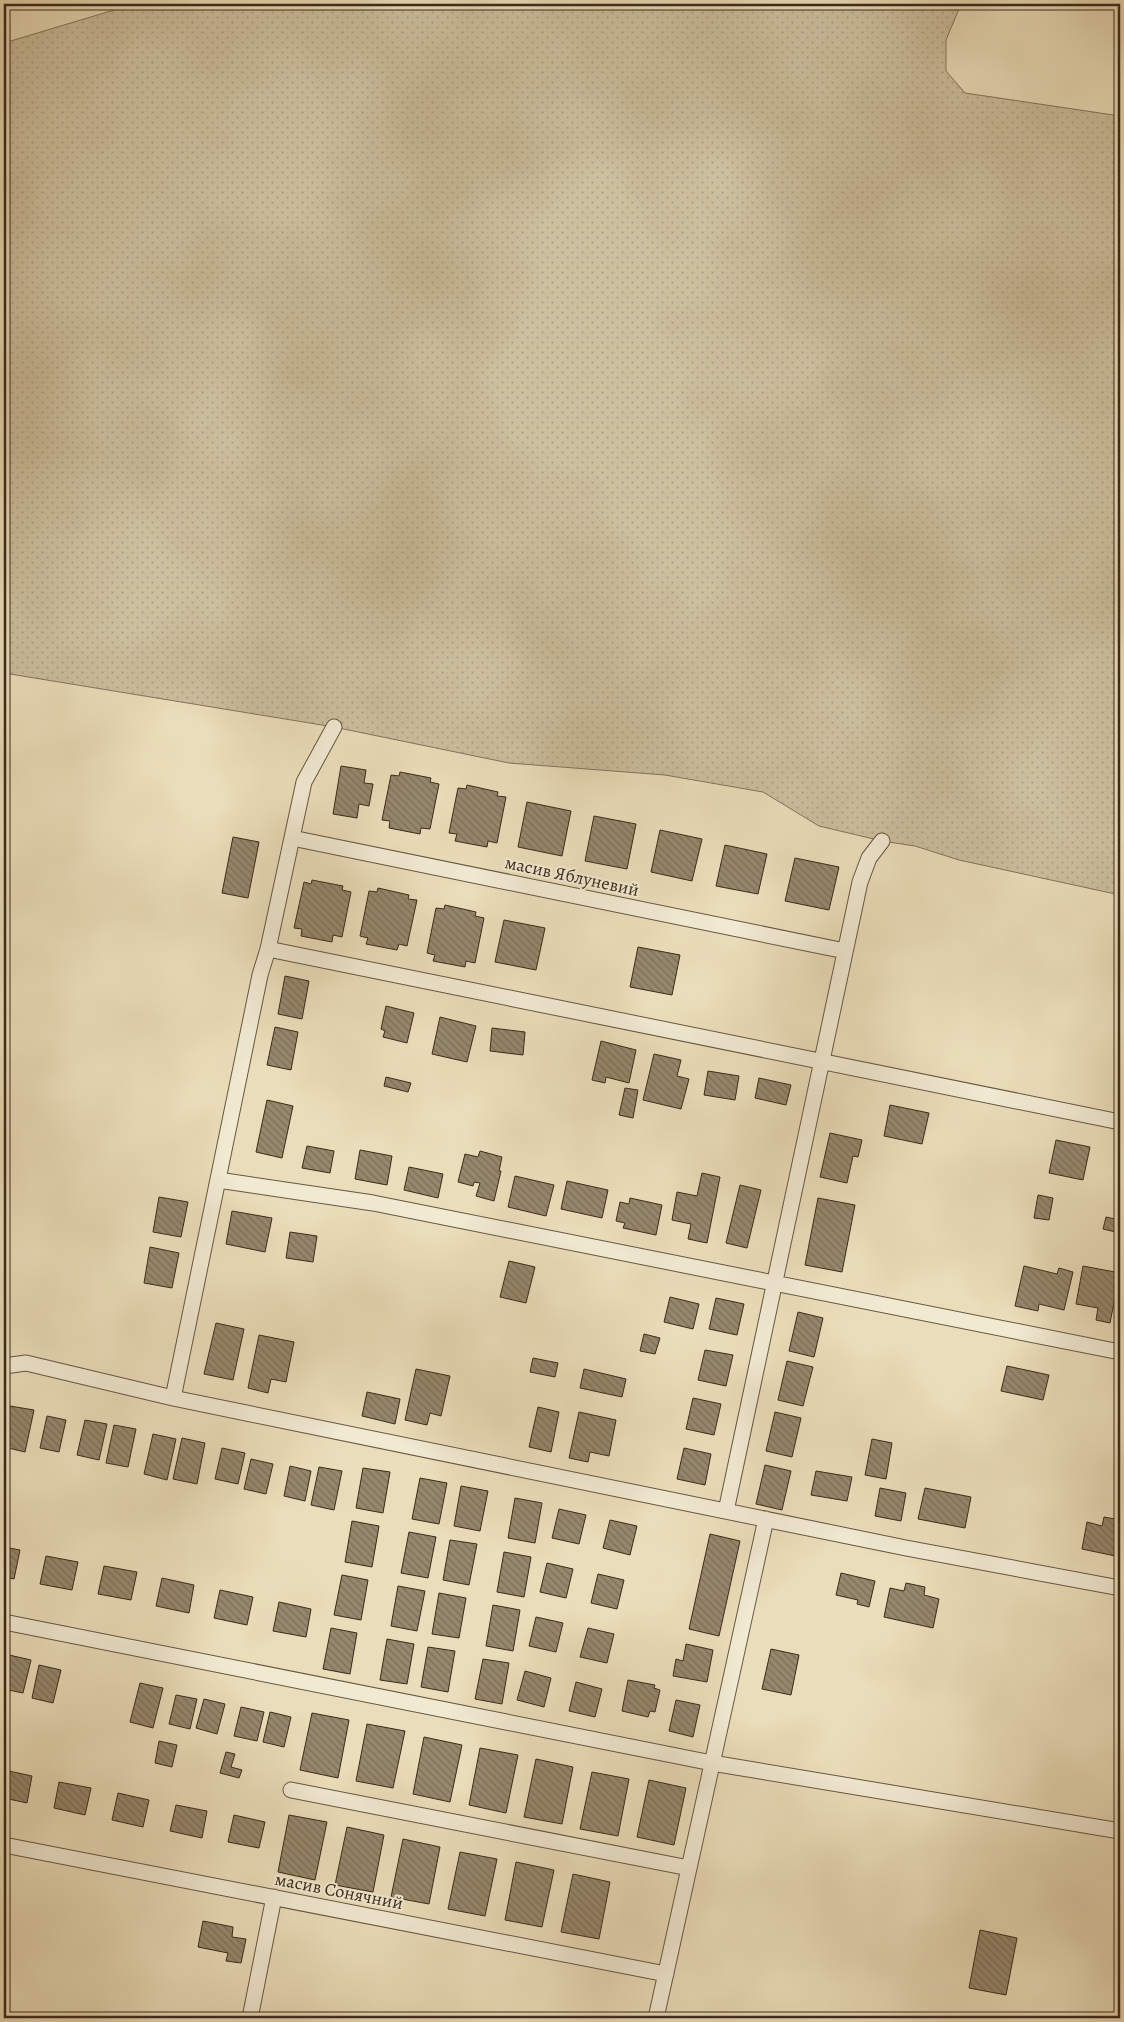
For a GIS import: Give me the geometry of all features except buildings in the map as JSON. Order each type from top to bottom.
[{"type":"street","points":[[174,1398],[260,975],[268,949],[304,782],[334,727]]},
{"type":"street","name":"масив Яблуневий","points":[[292,838],[845,951]]},
{"type":"street","points":[[726,1511],[860,882],[869,858],[882,841]]},
{"type":"street","points":[[268,949],[821,1063],[1120,1122]]},
{"type":"street","points":[[218,1180],[373,1202],[773,1284],[1120,1352]]},
{"type":"street","points":[[4,1366],[26,1362],[174,1398],[726,1511],[1120,1588]]},
{"type":"street","points":[[656,2018],[766,1519]]},
{"type":"street","points":[[4,1622],[712,1763],[1120,1831]]},
{"type":"street","points":[[291,1790],[689,1868]]},
{"type":"street","name":"масив Сонячний","points":[[4,1845],[666,1974]]},
{"type":"street","points":[[250,2018],[274,1897]]},
{"type":"shaded area","points":[[134,4],[961,4],[946,40],[946,71],[965,93],[1120,116],[1120,895],[959,860],[915,846],[882,841],[819,826],[763,792],[665,775],[509,763],[334,727],[4,673],[4,43]]}]
